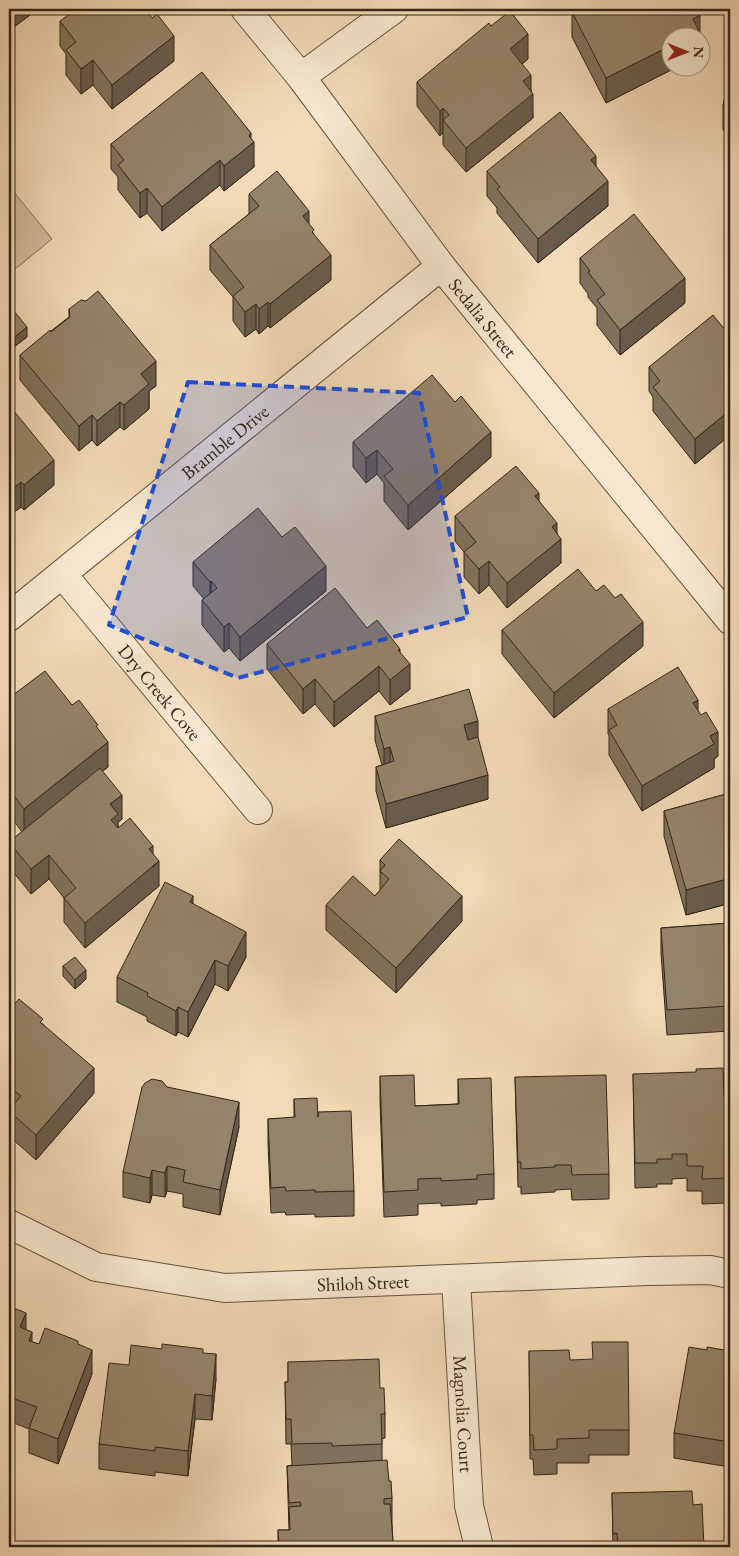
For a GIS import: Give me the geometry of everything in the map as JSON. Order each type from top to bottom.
[{"type":"street","name":"Sedalia Street","points":[[244,9],[301,77],[441,266],[730,620]]},
{"type":"street","points":[[301,77],[394,9]]},
{"type":"street","name":"Bramble Drive","points":[[9,617],[441,266]]},
{"type":"street","name":"Dry Creek Cove","points":[[63,575],[258,810]]},
{"type":"street","name":"Shiloh Street","points":[[9,1224],[96,1267],[225,1288],[648,1271],[710,1270],[730,1274]]},
{"type":"street","name":"Magnolia Court","points":[[456,1280],[468,1506],[479,1547]]},
{"type":"highlighted area","points":[[188,382],[419,393],[468,617],[238,678],[109,625]]},
{"type":"shaded area","points":[[9,186],[52,239],[9,274]]},
{"type":"building","points":[[76,9],[145,9],[152,18],[157,14],[174,36],[112,85],[93,60],[81,69],[66,50],[76,42],[60,21]]},
{"type":"building","points":[[579,9],[697,9],[700,15],[693,19],[698,28],[662,28],[662,50],[606,78],[572,12]]},
{"type":"building","points":[[510,11],[528,34],[510,49],[531,75],[523,81],[533,94],[466,148],[443,120],[449,115],[443,108],[440,111],[417,82],[489,23],[491,26]]},
{"type":"building","points":[[202,72],[251,133],[249,136],[254,142],[224,166],[220,160],[162,207],[147,188],[140,193],[118,165],[124,160],[111,144]]},
{"type":"building","points":[[730,76],[730,107],[723,105]]},
{"type":"building","points":[[560,112],[596,156],[591,160],[608,181],[538,239],[497,189],[500,187],[487,171]]},
{"type":"building","points":[[277,171],[309,211],[303,216],[314,230],[312,232],[331,255],[270,304],[268,302],[259,309],[256,304],[245,312],[233,296],[244,287],[210,245],[259,206],[249,194]]},
{"type":"building","points":[[634,214],[685,278],[620,330],[597,300],[605,294],[580,258]]},
{"type":"building","points":[[98,291],[156,361],[141,374],[149,384],[124,405],[120,402],[97,421],[92,415],[79,426],[20,355],[50,330],[51,332],[70,317],[69,309],[81,300],[86,301]]},
{"type":"building","points":[[9,305],[27,327],[10,341],[9,340]]},
{"type":"building","points":[[713,315],[730,336],[730,410],[695,439],[653,387],[660,381],[649,367]]},
{"type":"building","points":[[432,375],[455,402],[461,396],[491,432],[408,505],[384,476],[393,469],[377,450],[366,458],[353,442]]},
{"type":"building","points":[[9,405],[54,460],[24,485],[21,482],[9,492]]},
{"type":"building","points":[[516,466],[539,493],[535,496],[557,523],[552,527],[561,539],[507,583],[489,561],[479,569],[464,552],[476,542],[455,516]]},
{"type":"building","points":[[258,508],[282,537],[295,527],[326,566],[240,637],[229,623],[224,627],[202,600],[217,588],[193,562]]},
{"type":"building","points":[[578,569],[596,591],[604,585],[615,598],[621,594],[643,622],[554,693],[502,630]]},
{"type":"building","points":[[335,588],[367,628],[377,620],[410,664],[390,680],[379,666],[334,702],[315,679],[303,689],[267,644]]},
{"type":"building","points":[[678,667],[698,700],[693,703],[701,715],[706,712],[718,732],[710,736],[714,744],[642,786],[609,730],[617,725],[608,709]]},
{"type":"building","points":[[45,671],[72,705],[79,700],[108,742],[24,809],[9,789],[9,698]]},
{"type":"building","points":[[469,689],[478,721],[464,725],[468,740],[478,737],[488,775],[386,804],[376,767],[394,761],[390,747],[384,749],[375,716]]},
{"type":"building","points":[[100,768],[122,795],[110,804],[118,814],[111,820],[118,828],[130,818],[153,846],[149,849],[159,861],[85,923],[64,898],[76,888],[49,855],[31,869],[9,842]]},
{"type":"building","points":[[730,793],[730,881],[727,882],[727,879],[686,890],[664,811]]},
{"type":"building","points":[[399,839],[462,896],[396,968],[326,905],[353,876],[375,896],[389,879],[380,871],[385,865],[380,860]]},
{"type":"building","points":[[165,882],[193,896],[190,902],[246,932],[228,966],[215,960],[188,1012],[178,1007],[176,1011],[147,996],[148,993],[117,977]]},
{"type":"building","points":[[730,923],[730,1006],[667,1010],[661,928]]},
{"type":"building","points":[[75,957],[86,970],[75,980],[63,966]]},
{"type":"building","points":[[19,999],[43,1019],[40,1022],[94,1068],[36,1135],[9,1111],[21,1096],[9,1088],[9,1010]]},
{"type":"building","points":[[723,1068],[724,1097],[726,1097],[728,1178],[702,1179],[703,1166],[687,1166],[687,1154],[672,1154],[672,1159],[657,1159],[657,1163],[635,1163],[633,1074],[696,1072],[696,1069]]},
{"type":"building","points":[[414,1075],[415,1106],[459,1104],[458,1079],[491,1078],[494,1174],[477,1175],[477,1179],[441,1181],[441,1178],[418,1179],[418,1190],[384,1192],[380,1076]]},
{"type":"building","points":[[606,1075],[609,1174],[572,1175],[571,1165],[521,1169],[521,1162],[518,1162],[515,1077]]},
{"type":"building","points":[[152,1079],[162,1081],[167,1087],[239,1102],[220,1190],[183,1182],[185,1170],[167,1166],[165,1173],[152,1170],[150,1178],[123,1172],[142,1087]]},
{"type":"building","points":[[317,1098],[318,1117],[318,1112],[351,1111],[354,1191],[286,1191],[285,1187],[271,1188],[268,1119],[295,1117],[294,1099]]},
{"type":"building","points":[[9,1306],[26,1313],[20,1327],[32,1332],[29,1341],[39,1344],[45,1328],[78,1341],[78,1344],[92,1350],[58,1439],[29,1428],[37,1407],[9,1397]]},
{"type":"building","points":[[592,1342],[628,1342],[629,1430],[589,1430],[589,1438],[557,1439],[557,1449],[534,1450],[533,1435],[530,1435],[529,1351],[569,1350],[570,1360],[593,1359]]},
{"type":"building","points":[[162,1344],[203,1349],[203,1353],[216,1354],[212,1396],[195,1394],[188,1451],[155,1447],[155,1451],[99,1444],[109,1363],[129,1365],[131,1345],[162,1349]]},
{"type":"building","points":[[689,1347],[707,1350],[707,1347],[730,1351],[730,1442],[674,1433]]},
{"type":"building","points":[[379,1359],[380,1388],[384,1388],[385,1414],[381,1414],[382,1444],[332,1446],[332,1443],[292,1444],[291,1419],[286,1419],[285,1382],[288,1382],[288,1362]]},
{"type":"building","points":[[387,1460],[392,1498],[384,1499],[384,1504],[390,1504],[393,1541],[385,1542],[386,1547],[279,1547],[278,1530],[290,1530],[289,1507],[301,1506],[300,1502],[289,1503],[287,1466]]},
{"type":"building","points":[[692,1491],[693,1505],[702,1504],[704,1547],[618,1547],[617,1533],[613,1534],[612,1493]]}]
